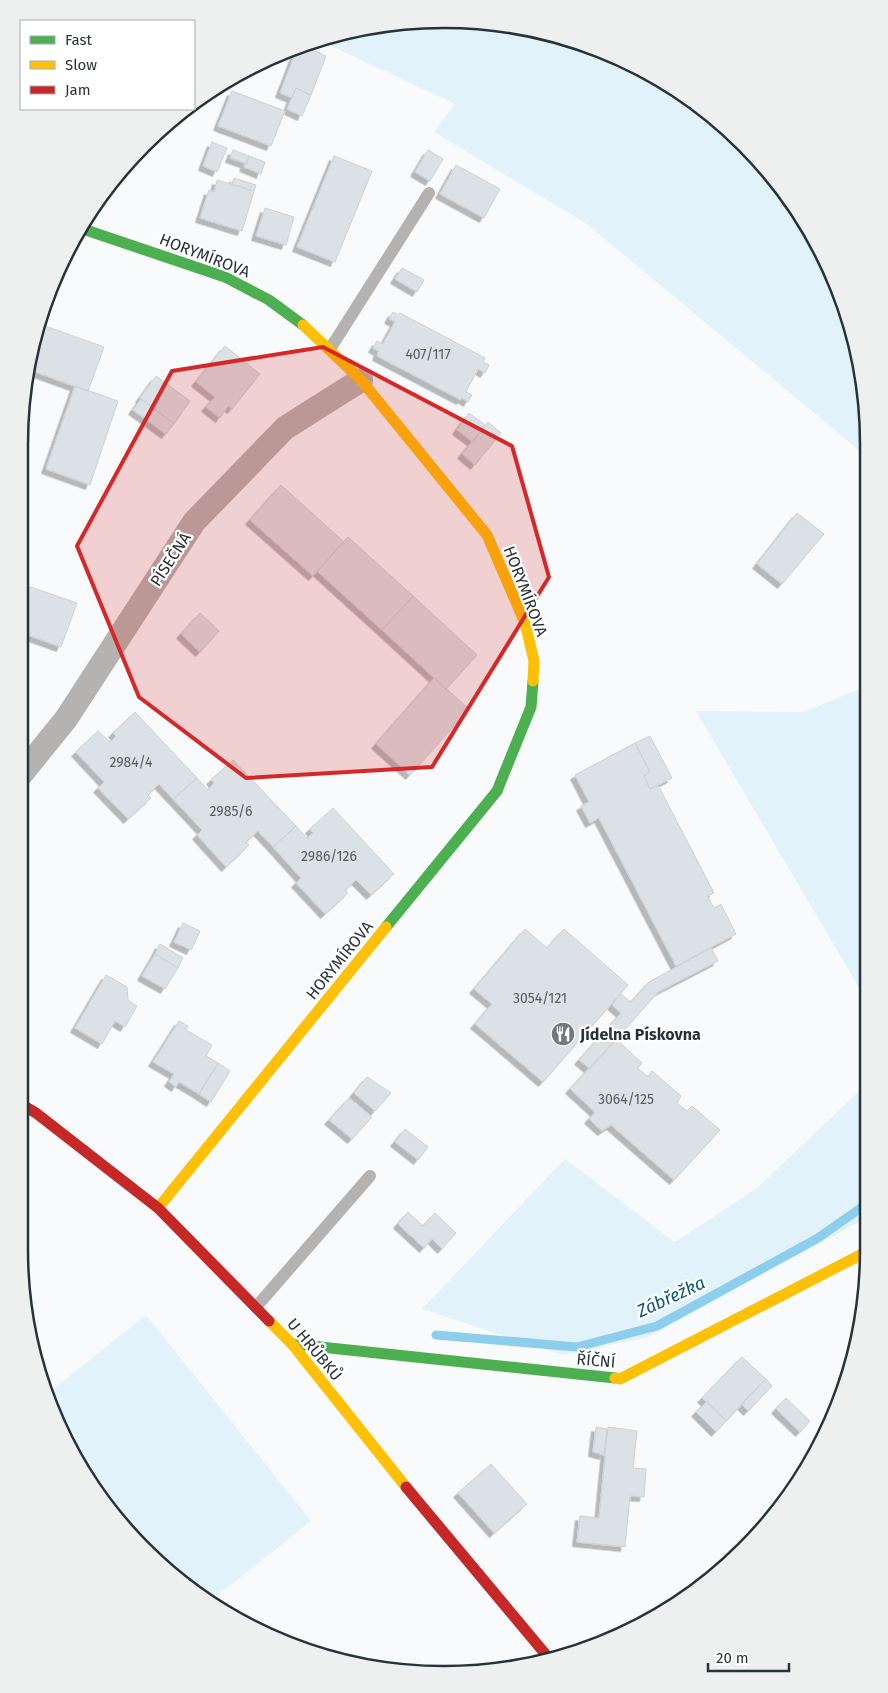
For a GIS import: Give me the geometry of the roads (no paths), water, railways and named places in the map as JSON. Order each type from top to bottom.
[{"type":"street","name":"HORYMÍROVA","points":[[87,230],[225,277],[269,300],[308,328],[361,380],[487,534],[525,624],[534,661],[531,707],[497,791],[158,1208]]},
{"type":"street","name":"PÍSEČNÁ","points":[[28,766],[66,719],[194,522],[286,428],[361,380]]},
{"type":"street","name":"U HRŮBKŮ","points":[[28,1109],[158,1208],[292,1344],[381,1457],[545,1653]]},
{"type":"street","name":"ŘÍČNÍ","points":[[292,1344],[620,1379],[860,1255]]},
{"type":"lane","points":[[330,350],[429,192]]},
{"type":"lane","points":[[256,1307],[370,1176]]},
{"type":"waterway","name":"Zábřežka","points":[[436,1335],[577,1347],[657,1326],[818,1238],[860,1209]]},
{"type":"place","name":"Jídelna Pískovna","points":[[563,1034]]}]
